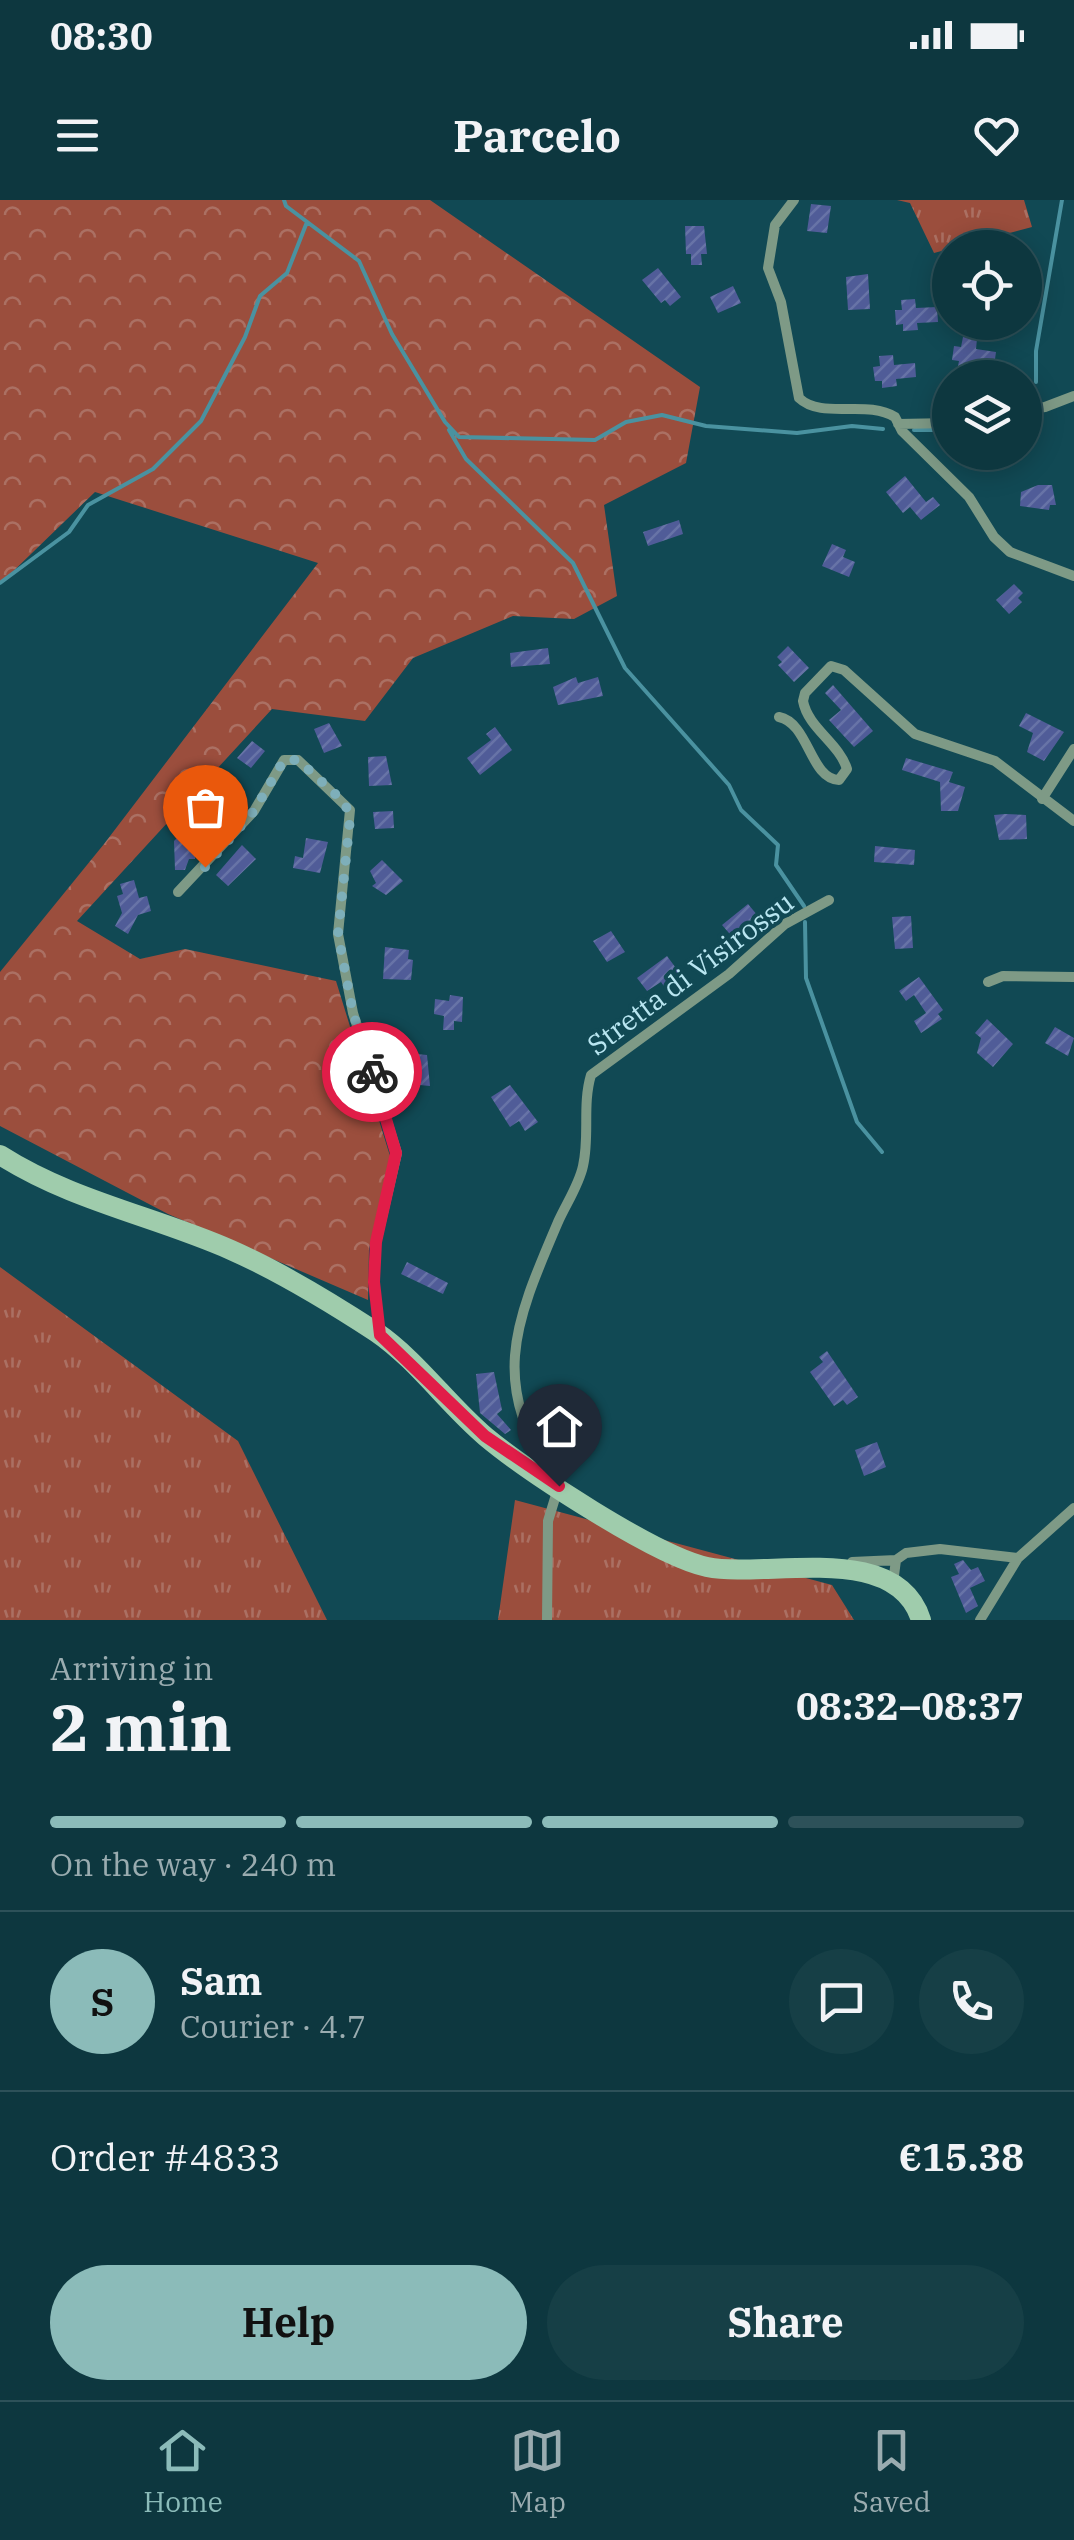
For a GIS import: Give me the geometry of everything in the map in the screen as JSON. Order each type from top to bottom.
[{"type":"street","points":[[794,200],[775,226],[768,252],[799,398],[810,406],[886,412],[961,487],[994,537],[1010,552],[1074,576]]},
{"type":"street","points":[[1042,408],[1074,396]]},
{"type":"street","points":[[898,424],[932,423]]},
{"type":"street","points":[[779,718],[793,723],[827,776],[840,780],[847,769],[844,759],[805,712],[803,700],[831,666],[844,670],[915,734],[995,761],[1074,822]]},
{"type":"street","points":[[1042,798],[1074,749]]},
{"type":"street","points":[[178,892],[254,811],[284,760],[298,760],[350,810],[338,934],[353,1013],[396,1153],[376,1242],[374,1282],[380,1335]]},
{"type":"street","name":"Stretta di Visirossu","points":[[559,1486],[523,1427],[514,1372],[524,1303],[583,1169],[585,1094],[591,1076],[729,974],[785,924],[830,900]]},
{"type":"street","points":[[988,982],[1003,976],[1074,977]]},
{"type":"street","points":[[0,1155],[95,1204],[229,1249],[380,1335],[485,1436],[669,1556],[708,1567],[829,1568],[875,1576],[893,1584],[909,1599],[921,1620]]},
{"type":"street","points":[[547,1620],[548,1521],[559,1486]]},
{"type":"street","points":[[980,1620],[1018,1558],[1074,1508]]},
{"type":"street","points":[[829,1568],[841,1561],[896,1560],[906,1553],[940,1549],[1018,1558]]},
{"type":"street","points":[[893,1584],[896,1560]]},
{"type":"green space","points":[[0,200],[430,200],[700,387],[686,463],[604,505],[617,596],[574,619],[513,616],[413,658],[365,721],[272,709],[77,921],[140,959],[185,949],[336,981],[390,1156],[369,1249],[368,1300],[168,1214],[0,1126],[0,972],[104,844],[318,563],[95,492],[0,584]]},
{"type":"green space","points":[[897,200],[1024,200],[1032,227],[932,230],[932,249],[910,203]]},
{"type":"green space","points":[[0,1267],[238,1441],[327,1620],[0,1620]]},
{"type":"green space","points":[[515,1500],[832,1585],[854,1620],[498,1620]]},
{"type":"building","points":[[811,204],[831,206],[827,233],[807,231]]},
{"type":"building","points":[[685,226],[704,226],[707,254],[701,254],[702,265],[691,265],[691,254],[686,254]]},
{"type":"building","points":[[658,268],[681,297],[670,306],[665,300],[661,303],[642,280]]},
{"type":"building","points":[[868,274],[870,309],[848,310],[846,277]]},
{"type":"building","points":[[733,286],[741,303],[718,313],[710,297]]},
{"type":"building","points":[[915,299],[916,308],[932,307],[932,322],[917,323],[918,330],[903,331],[903,324],[896,325],[895,310],[902,310],[901,300]]},
{"type":"building","points":[[962,340],[977,340],[976,349],[996,352],[995,360],[952,360],[954,346],[961,347]]},
{"type":"building","points":[[893,355],[894,365],[915,363],[916,377],[896,379],[897,386],[882,388],[882,381],[875,381],[873,367],[880,366],[879,356]]},
{"type":"building","points":[[905,476],[926,502],[933,497],[940,505],[921,520],[910,507],[903,513],[886,492]]},
{"type":"building","points":[[1038,485],[1052,485],[1056,505],[1050,505],[1049,510],[1020,506],[1021,492]]},
{"type":"building","points":[[679,520],[683,534],[648,546],[643,532]]},
{"type":"building","points":[[832,544],[846,550],[843,557],[855,562],[849,577],[822,566]]},
{"type":"building","points":[[1014,584],[1023,593],[1018,598],[1022,602],[1009,614],[996,600]]},
{"type":"building","points":[[788,646],[809,668],[794,682],[778,665],[782,662],[777,657]]},
{"type":"building","points":[[548,648],[550,664],[511,667],[510,653]]},
{"type":"building","points":[[576,677],[578,683],[598,677],[603,696],[558,705],[553,687]]},
{"type":"building","points":[[833,685],[873,731],[854,747],[829,720],[841,710],[825,693]]},
{"type":"building","points":[[1026,713],[1064,732],[1044,761],[1027,752],[1033,733],[1019,726]]},
{"type":"building","points":[[329,723],[342,746],[324,753],[314,729]]},
{"type":"building","points":[[495,727],[512,750],[480,775],[467,758],[491,740],[486,734]]},
{"type":"building","points":[[252,741],[265,751],[251,768],[237,758]]},
{"type":"building","points":[[386,756],[392,785],[369,786],[368,757]]},
{"type":"building","points":[[906,758],[953,772],[949,782],[965,787],[958,811],[941,811],[940,782],[902,770]]},
{"type":"building","points":[[393,811],[394,828],[375,829],[373,812]]},
{"type":"building","points":[[994,815],[1026,815],[1027,839],[999,840]]},
{"type":"building","points":[[196,819],[210,831],[195,849],[195,859],[189,859],[185,870],[175,870],[174,841]]},
{"type":"building","points":[[306,838],[328,842],[320,873],[293,868],[295,856],[303,858]]},
{"type":"building","points":[[242,845],[256,859],[228,886],[216,875]]},
{"type":"building","points":[[875,846],[915,850],[914,865],[874,862]]},
{"type":"building","points":[[382,860],[403,881],[386,895],[372,886],[376,883],[370,871]]},
{"type":"building","points":[[134,880],[139,898],[147,896],[151,911],[138,915],[128,934],[115,926],[122,913],[117,896],[123,894],[120,884]]},
{"type":"building","points":[[748,904],[758,916],[735,940],[722,925]]},
{"type":"building","points":[[911,916],[913,948],[895,949],[892,917]]},
{"type":"building","points":[[611,931],[625,952],[607,962],[593,941]]},
{"type":"building","points":[[385,947],[409,950],[408,959],[413,960],[411,980],[383,979]]},
{"type":"building","points":[[667,956],[684,979],[668,992],[661,982],[647,991],[637,978]]},
{"type":"building","points":[[919,977],[943,1010],[938,1014],[942,1019],[921,1033],[914,1021],[926,1013],[914,995],[906,1001],[899,991]]},
{"type":"building","points":[[450,995],[463,997],[462,1022],[454,1021],[454,1030],[443,1030],[444,1016],[434,1014],[435,999],[449,1001]]},
{"type":"building","points":[[987,1019],[1013,1044],[993,1067],[977,1053],[981,1038],[975,1033]]},
{"type":"building","points":[[1055,1027],[1074,1038],[1068,1056],[1045,1043]]},
{"type":"building","points":[[407,1053],[427,1055],[430,1086],[409,1084]]},
{"type":"building","points":[[510,1085],[538,1122],[525,1131],[519,1121],[510,1127],[491,1097]]},
{"type":"building","points":[[407,1262],[448,1283],[443,1294],[401,1274]]},
{"type":"building","points":[[827,1351],[858,1397],[847,1405],[843,1400],[834,1406],[810,1372],[823,1362],[819,1357]]},
{"type":"building","points":[[494,1372],[502,1410],[497,1414],[511,1430],[505,1434],[480,1413],[476,1374]]},
{"type":"building","points":[[877,1442],[886,1467],[864,1476],[855,1450]]},
{"type":"building","points":[[963,1560],[971,1570],[978,1567],[985,1581],[970,1588],[978,1606],[966,1613],[951,1577],[959,1574],[954,1564]]},
{"type":"waterway","points":[[284,200],[286,206],[359,261],[392,334],[445,422],[459,437],[595,440],[626,422],[662,415],[706,426],[797,433],[852,426],[883,429]]},
{"type":"waterway","points":[[1036,360],[1062,200]]},
{"type":"waterway","points":[[0,583],[69,532],[88,505],[153,469],[201,421],[245,337],[260,296],[287,273],[307,222]]},
{"type":"waterway","points":[[449,430],[466,459],[573,563],[625,668],[729,785],[741,810],[778,845],[776,865],[804,906]]},
{"type":"waterway","points":[[914,430],[932,430]]},
{"type":"waterway","points":[[805,922],[806,978],[857,1122],[882,1152]]},
{"type":"way so far","points":[[205,867],[254,811],[284,760],[298,760],[345,803],[350,819],[338,934],[353,1013],[372,1072]]},
{"type":"route","points":[[372,1072],[396,1153],[376,1242],[374,1282],[380,1335],[485,1436],[559,1486]]}]
